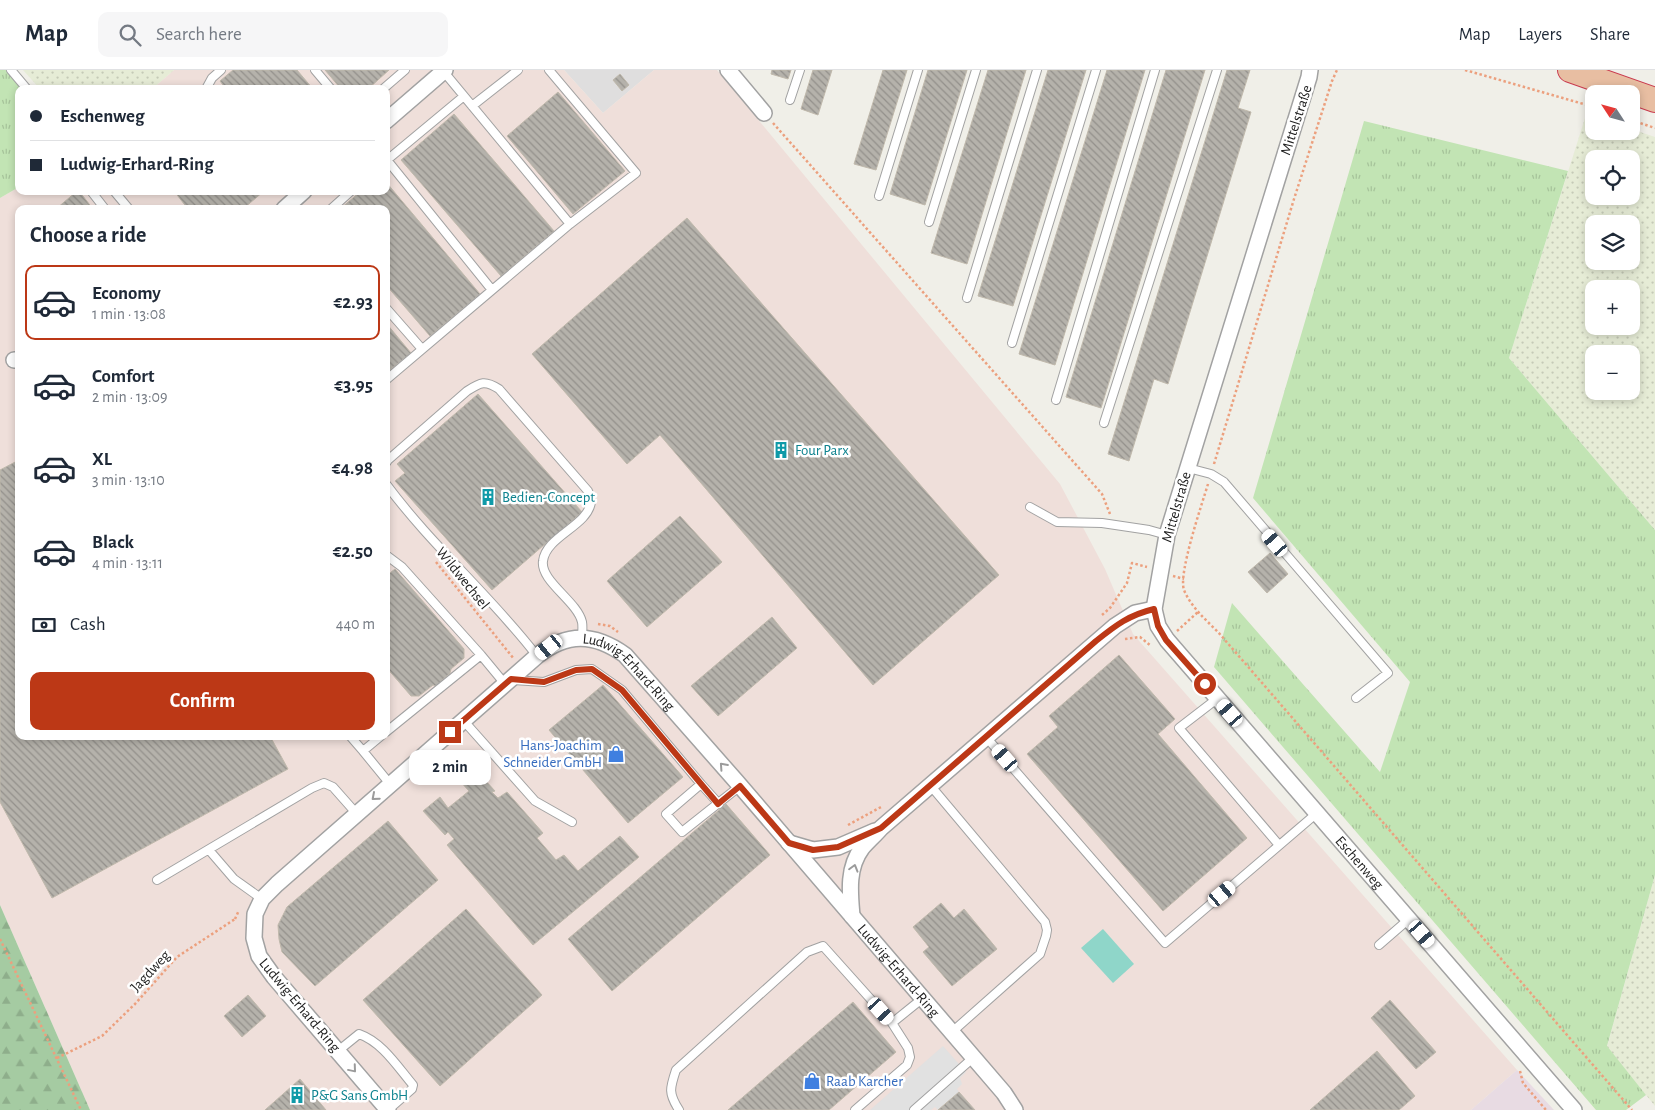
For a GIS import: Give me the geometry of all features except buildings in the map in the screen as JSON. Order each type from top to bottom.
[{"type":"highway","points":[[1570,70],[1655,100]]},
{"type":"street","points":[[728,70],[764,113]]},
{"type":"street","name":"Mittelstraße","points":[[1154,609],[1167,535],[1310,70]]},
{"type":"street","points":[[390,117],[439,72]]},
{"type":"street","points":[[852,916],[849,886],[854,863],[862,849],[881,828],[1115,626],[1136,613],[1154,609]]},
{"type":"street","name":"Eschenweg","points":[[1154,609],[1158,626],[1166,640],[1574,1110]]},
{"type":"street","name":"Ludwig-Erhard-Ring","points":[[388,1110],[274,977],[259,956],[254,938],[256,895],[277,884],[463,720],[533,651],[570,639],[582,638],[597,640],[611,645],[625,655],[974,1057],[1004,1093],[1015,1110]]},
{"type":"street","points":[[789,843],[813,850],[838,847],[881,828]]},
{"type":"lane","points":[[11,70],[24,85]]},
{"type":"lane","points":[[208,85],[212,78],[221,70]]},
{"type":"lane","points":[[315,70],[328,85]]},
{"type":"lane","points":[[387,85],[405,70]]},
{"type":"lane","points":[[472,106],[518,70]]},
{"type":"lane","points":[[390,377],[570,224],[636,173],[549,70]]},
{"type":"lane","points":[[790,100],[800,70]]},
{"type":"lane","points":[[879,196],[918,70]]},
{"type":"lane","points":[[929,222],[976,70]]},
{"type":"lane","points":[[967,298],[1037,70]]},
{"type":"lane","points":[[1012,343],[1096,70]]},
{"type":"lane","points":[[1056,400],[1155,70]]},
{"type":"lane","points":[[1104,423],[1217,70]]},
{"type":"lane","points":[[439,72],[464,96],[570,224]]},
{"type":"lane","points":[[390,157],[464,96]]},
{"type":"lane","points":[[390,165],[492,290]]},
{"type":"lane","points":[[94,195],[102,205]]},
{"type":"lane","points":[[117,195],[126,205]]},
{"type":"lane","points":[[335,205],[347,195]]},
{"type":"lane","points":[[390,313],[422,349]]},
{"type":"lane","points":[[390,458],[467,391],[480,383],[490,383],[499,389],[588,491],[591,501],[587,512],[548,548],[543,561],[544,572],[575,607],[582,622],[582,638]]},
{"type":"lane","points":[[1188,468],[1211,474],[1224,482],[1388,673],[1356,698]]},
{"type":"lane","points":[[390,489],[533,651]]},
{"type":"lane","points":[[1030,508],[1056,522],[1102,523],[1149,530],[1167,535]]},
{"type":"lane","points":[[390,558],[402,567],[481,655],[509,673],[544,682],[576,670],[592,669],[622,690],[718,804]]},
{"type":"lane","points":[[390,729],[481,655]]},
{"type":"lane","points":[[1218,698],[1179,728],[1279,845]]},
{"type":"lane","points":[[463,720],[535,801],[572,822]]},
{"type":"lane","points":[[986,737],[1165,943],[1317,812]]},
{"type":"lane","points":[[353,740],[390,784]]},
{"type":"lane","points":[[363,751],[376,740]]},
{"type":"lane","points":[[157,880],[312,788],[324,783],[333,787],[356,813]]},
{"type":"lane","points":[[701,784],[666,814],[682,832],[740,786]]},
{"type":"lane","points":[[930,785],[1045,922],[1047,930],[1040,954],[952,1032]]},
{"type":"lane","points":[[209,850],[234,879],[256,895]]},
{"type":"lane","points":[[1379,945],[1409,919]]},
{"type":"lane","points":[[678,1110],[672,1099],[671,1086],[676,1070],[807,952],[823,946],[892,1023],[908,1048],[910,1057],[907,1065],[855,1110]]},
{"type":"lane","points":[[892,1023],[923,998]]},
{"type":"lane","points":[[338,1051],[358,1034],[368,1037],[379,1045],[413,1085],[412,1089],[388,1110]]},
{"type":"lane","points":[[914,1110],[974,1057]]},
{"type":"path","points":[[1337,70],[1294,200],[1211,474],[1189,548],[1183,588],[1198,612],[1249,668],[1632,1110]]},
{"type":"path","points":[[1465,70],[1585,104]]},
{"type":"path","points":[[764,113],[1102,494],[1111,517]]},
{"type":"path","points":[[1640,123],[1655,128]]},
{"type":"path","name":"Wildwechsel","points":[[435,560],[509,673]]},
{"type":"path","points":[[1101,617],[1110,608],[1127,583],[1132,563]]},
{"type":"path","points":[[1166,640],[1198,612]]},
{"type":"path","points":[[582,622],[610,626],[624,637]]},
{"type":"path","points":[[509,673],[533,651]]},
{"type":"path","points":[[843,828],[886,804]]},
{"type":"path","points":[[235,919],[243,901],[256,895]]},
{"type":"path","name":"Jagdweg","points":[[57,1058],[102,1036],[135,1004],[177,957],[235,919],[256,895]]},
{"type":"path","points":[[0,939],[81,1110]]},
{"type":"shaded area","points":[[174,70],[564,70],[603,113],[654,70],[717,70],[1060,484],[1105,569],[1133,634],[1517,1070],[1471,1110],[90,1110],[0,905],[0,198],[15,189],[15,195],[390,195],[390,85],[157,85]]},
{"type":"shaded area","points":[[564,70],[654,70],[603,113]]},
{"type":"shaded area","points":[[1103,929],[1134,964],[1113,983],[1081,948]]},
{"type":"shaded area","points":[[943,1046],[966,1072],[960,1078],[962,1084],[957,1089],[959,1092],[938,1110],[935,1107],[931,1110],[870,1110]]},
{"type":"shaded area","points":[[1517,1070],[1554,1110],[1471,1110]]},
{"type":"green space","points":[[0,70],[7,70],[18,85],[15,85],[15,189],[0,198]]},
{"type":"green space","points":[[23,70],[174,70],[157,85],[36,85]]},
{"type":"green space","points":[[1585,118],[1585,140],[1640,140],[1640,132],[1655,137],[1655,530],[1509,358]]},
{"type":"green space","points":[[1364,121],[1568,171],[1509,358],[1655,530],[1655,875],[1607,1046],[1646,1095],[1626,1110],[1596,1110],[1214,667],[1232,603],[1380,772],[1410,682],[1253,498]]},
{"type":"green space","points":[[1655,875],[1655,1106],[1607,1047]]},
{"type":"green space","points":[[0,905],[90,1110],[0,1110]]},
{"type":"place","name":"Four Parx","points":[[781,450]]},
{"type":"place","name":"Bedien-Concept","points":[[488,497]]},
{"type":"place","name":"Hans-Joachim Schneider GmbH","points":[[616,754]]},
{"type":"place","name":"Raab Karcher","points":[[812,1081]]},
{"type":"place","name":"P&G Sans GmbH","points":[[297,1095]]},
{"type":"route","points":[[450,732],[511,679],[544,682],[576,670],[592,669],[622,690],[718,804],[740,786],[789,843],[813,850],[838,847],[881,828],[1096,641],[1136,613],[1154,609],[1158,626],[1166,640],[1205,684]]}]
